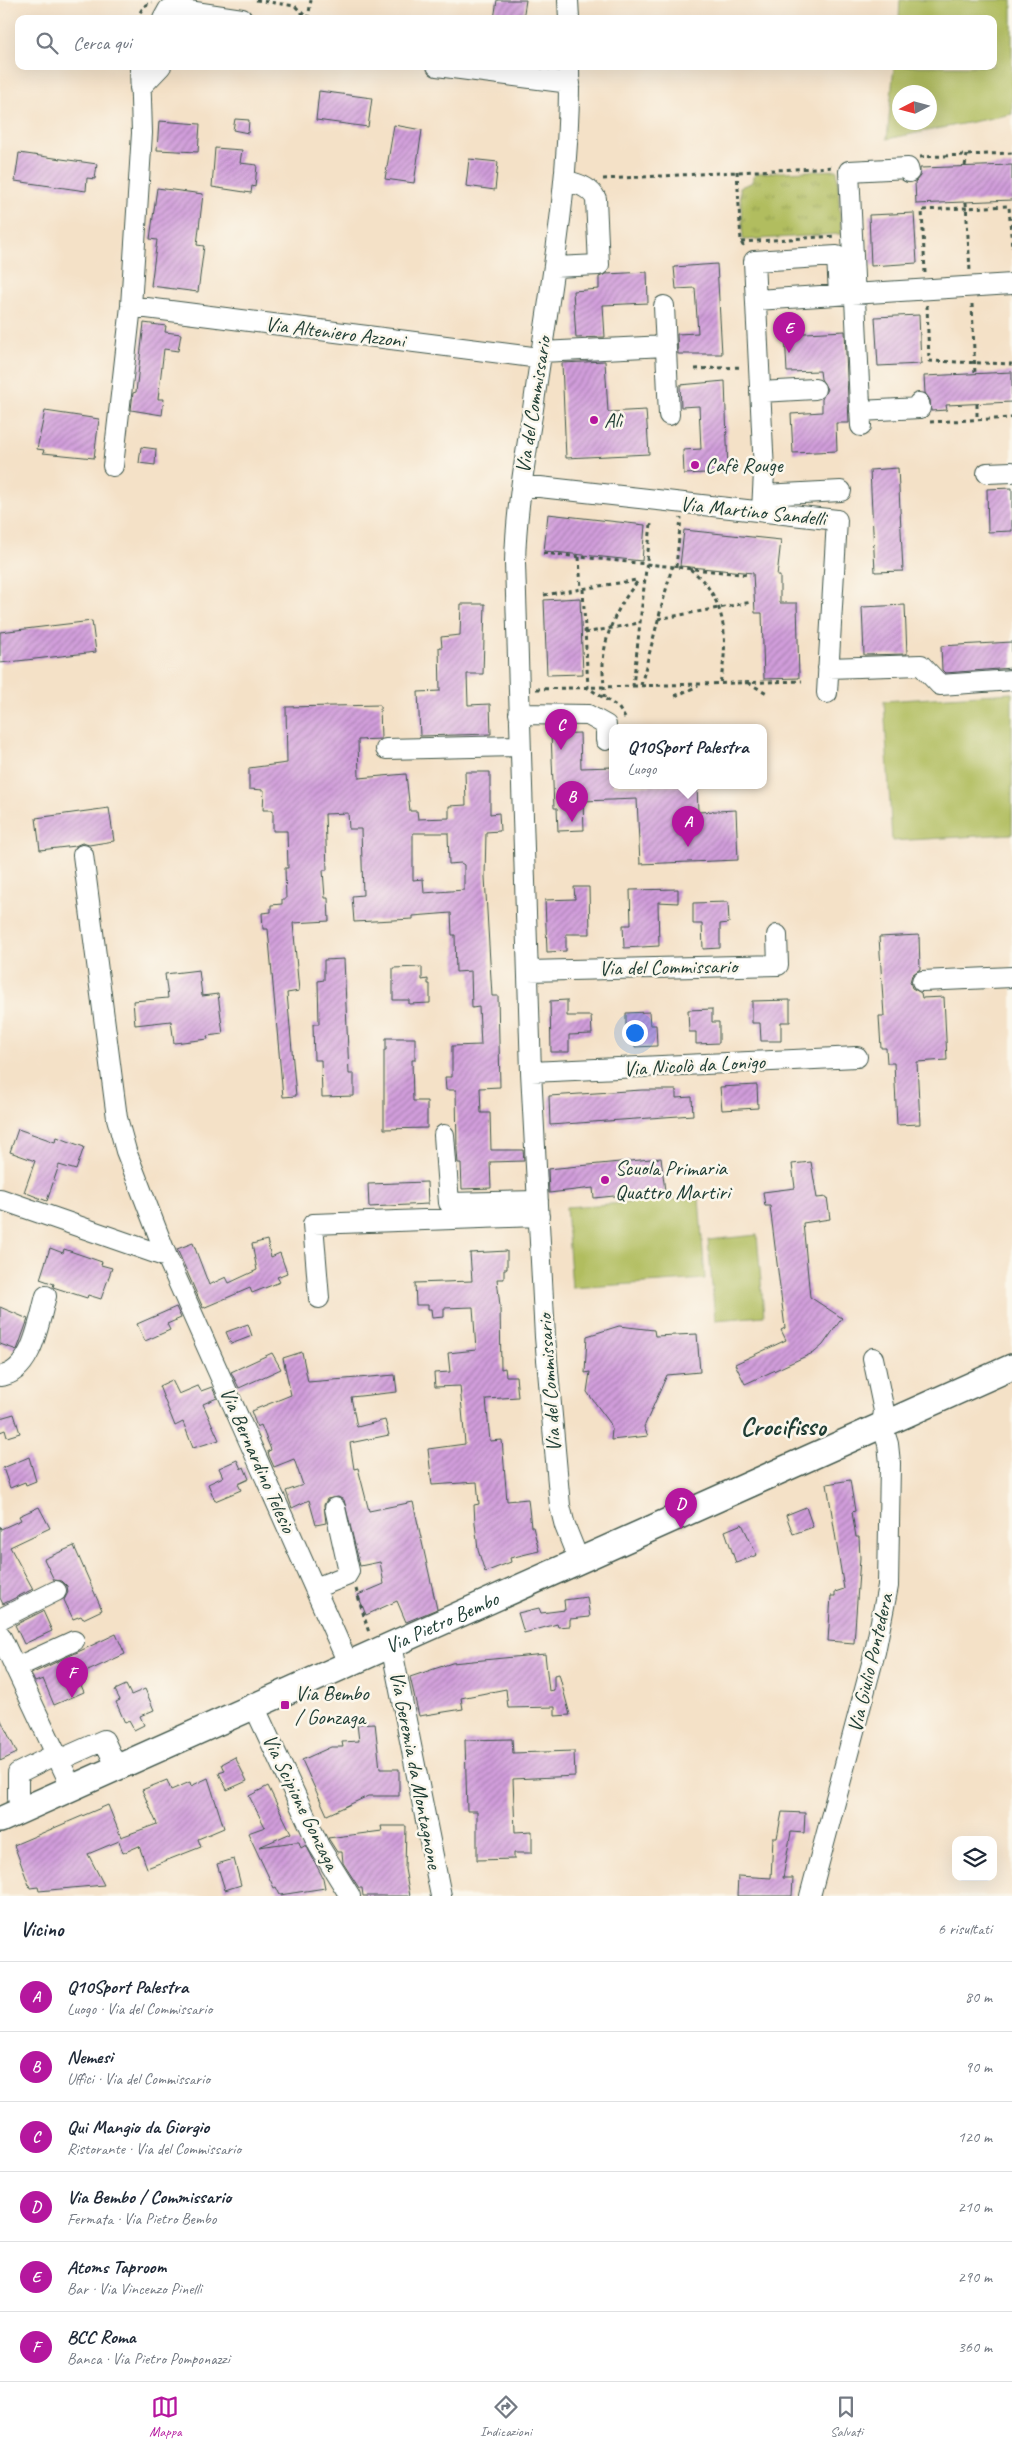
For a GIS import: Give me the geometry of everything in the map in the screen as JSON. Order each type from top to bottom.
[{"type":"main road","name":"Via Pietro Bembo","points":[[0,1820],[348,1663],[381,1642],[579,1561],[1012,1367]]},
{"type":"street","points":[[568,0],[568,15]]},
{"type":"street","points":[[165,15],[168,10],[211,7],[232,15]]},
{"type":"street","points":[[113,466],[130,306],[142,133],[140,70]]},
{"type":"street","points":[[140,88],[156,70]]},
{"type":"street","points":[[504,70],[570,74]]},
{"type":"street","name":"Via del Commissario","points":[[570,74],[566,181],[515,540],[530,1072],[539,1209],[544,1337],[560,1506],[565,1526],[579,1561]]},
{"type":"street","points":[[914,165],[908,168],[849,171],[847,294],[861,418],[920,408],[919,403]]},
{"type":"street","points":[[555,267],[599,265],[596,199],[592,192],[586,188],[566,181]]},
{"type":"street","points":[[841,491],[763,503],[754,262],[837,256],[847,294]]},
{"type":"street","points":[[756,300],[1012,284]]},
{"type":"street","name":"Via Alteniero Azzoni","points":[[130,306],[541,355]]},
{"type":"street","points":[[664,306],[669,415]]},
{"type":"street","points":[[541,355],[666,346]]},
{"type":"street","points":[[760,392],[815,389]]},
{"type":"street","points":[[987,473],[1012,472]]},
{"type":"street","name":"Via Martino Sandelli","points":[[522,484],[763,503],[838,520],[827,693]]},
{"type":"street","points":[[828,668],[921,666],[940,685],[1012,680]]},
{"type":"street","points":[[519,714],[588,715],[606,725],[606,740]]},
{"type":"street","points":[[386,749],[520,746]]},
{"type":"street","name":"Via Bernardino Telesio","points":[[83,856],[117,1118],[126,1151],[162,1255],[348,1663]]},
{"type":"street","name":"Via del Commissario","points":[[528,971],[778,965],[776,935]]},
{"type":"street","points":[[922,981],[1012,977]]},
{"type":"street","name":"Via Nicolò da Lonigo","points":[[530,1072],[857,1057]]},
{"type":"street","points":[[444,1135],[449,1203],[539,1209]]},
{"type":"street","points":[[0,1199],[162,1255]]},
{"type":"street","points":[[319,1298],[313,1224],[539,1209]]},
{"type":"street","points":[[0,1376],[5,1376],[20,1365],[31,1349],[46,1296]]},
{"type":"street","points":[[874,1358],[884,1411],[882,1425]]},
{"type":"street","name":"Via Giulio Pontedera","points":[[810,1896],[875,1652],[888,1586],[891,1487],[888,1444],[882,1425]]},
{"type":"street","points":[[315,1588],[348,1574],[334,1508]]},
{"type":"street","points":[[0,1619],[56,1591]]},
{"type":"street","points":[[0,1635],[72,1788]]},
{"type":"street","points":[[15,1668],[74,1641]]},
{"type":"street","name":"Via Geremia da Montagnone","points":[[381,1642],[441,1896]]},
{"type":"street","name":"Via Scipione Gonzaga","points":[[254,1706],[320,1846],[350,1896]]},
{"type":"street","points":[[22,1811],[18,1798],[18,1773],[104,1740],[117,1768]]},
{"type":"path","points":[[138,15],[144,6],[155,0]]},
{"type":"path","points":[[256,0],[295,6],[304,15]]},
{"type":"path","points":[[310,15],[311,0]]},
{"type":"path","points":[[914,165],[967,155],[1012,153]]},
{"type":"path","points":[[965,166],[967,155]]},
{"type":"path","points":[[598,179],[840,167]]},
{"type":"path","points":[[737,171],[740,242],[754,262]]},
{"type":"path","points":[[966,202],[971,277]]},
{"type":"path","points":[[1012,248],[1009,206],[922,210],[929,361],[1012,364]]},
{"type":"path","points":[[740,242],[844,236]]},
{"type":"path","points":[[972,299],[975,374]]},
{"type":"path","points":[[695,369],[746,367],[747,372]]},
{"type":"path","points":[[976,404],[977,420]]},
{"type":"path","points":[[929,422],[1012,418]]},
{"type":"path","points":[[676,568],[682,513]]},
{"type":"path","points":[[633,686],[651,524]]},
{"type":"path","points":[[543,553],[750,575]]},
{"type":"path","points":[[579,557],[588,688]]},
{"type":"path","points":[[641,685],[672,567]]},
{"type":"path","points":[[689,569],[701,577],[712,591],[720,608],[724,644],[720,684]]},
{"type":"path","points":[[604,698],[603,670],[611,628],[629,592],[638,580]]},
{"type":"path","points":[[544,595],[644,580]]},
{"type":"path","points":[[658,619],[752,602]]},
{"type":"path","points":[[584,633],[639,624]]},
{"type":"path","points":[[518,690],[802,681]]},
{"type":"path","points":[[748,683],[767,692]]},
{"type":"path","points":[[675,696],[701,684]]},
{"type":"path","points":[[588,688],[618,707],[626,718]]},
{"type":"path","name":"Via Pietro Bembo","points":[[348,1574],[381,1642]]},
{"type":"green space","points":[[900,0],[1012,0],[1012,114],[937,129],[937,85],[892,85],[894,70],[997,70],[997,15],[899,15]]},
{"type":"green space","points":[[892,87],[892,130],[932,130],[887,139]]},
{"type":"green space","points":[[837,170],[841,234],[743,240],[740,187],[751,183],[756,173]]},
{"type":"green space","points":[[1012,693],[1012,834],[892,841],[884,701]]},
{"type":"green space","points":[[699,1198],[705,1279],[572,1288],[566,1207]]},
{"type":"green space","points":[[757,1235],[764,1316],[715,1320],[708,1240]]},
{"type":"building","points":[[497,0],[526,0],[524,15],[495,15]]},
{"type":"building","points":[[319,91],[372,98],[368,127],[316,120]]},
{"type":"building","points":[[235,119],[249,120],[248,133],[233,130]]},
{"type":"building","points":[[159,121],[200,124],[198,152],[157,150]]},
{"type":"building","points":[[394,125],[422,130],[414,183],[385,179]]},
{"type":"building","points":[[215,148],[242,150],[240,163],[257,165],[255,187],[252,186],[251,193],[212,187]]},
{"type":"building","points":[[19,153],[97,164],[95,179],[87,178],[86,191],[15,181]]},
{"type":"building","points":[[469,159],[498,162],[495,190],[466,186]]},
{"type":"building","points":[[1012,165],[1012,200],[916,204],[915,182],[920,176],[920,168]]},
{"type":"building","points":[[157,188],[203,194],[197,245],[204,246],[198,292],[151,286],[157,240],[150,239]]},
{"type":"building","points":[[914,213],[917,263],[871,266],[869,215]]},
{"type":"building","points":[[717,264],[722,354],[678,354],[677,334],[698,333],[695,288],[676,289],[674,267]]},
{"type":"building","points":[[647,272],[648,303],[603,305],[605,337],[576,338],[573,291],[599,289],[599,277],[606,274]]},
{"type":"building","points":[[919,315],[921,364],[878,366],[875,317]]},
{"type":"building","points":[[144,323],[166,326],[165,332],[181,334],[178,351],[164,349],[158,399],[164,399],[162,415],[131,410],[133,393],[136,392]]},
{"type":"building","points":[[845,331],[849,423],[836,423],[837,451],[793,453],[791,414],[822,412],[822,399],[827,389],[821,379],[820,371],[787,372],[785,334]]},
{"type":"building","points":[[605,361],[608,412],[646,410],[649,454],[566,458],[562,363]]},
{"type":"building","points":[[1012,372],[1012,402],[946,405],[947,410],[931,411],[930,400],[925,393],[924,376]]},
{"type":"building","points":[[725,381],[728,472],[684,474],[683,450],[701,449],[699,406],[681,407],[680,385]]},
{"type":"building","points":[[45,411],[99,419],[94,458],[43,453],[44,450],[37,449]]},
{"type":"building","points":[[141,447],[156,449],[155,465],[139,463]]},
{"type":"building","points":[[898,468],[903,571],[875,572],[870,470]]},
{"type":"building","points":[[1012,488],[1012,531],[988,532],[987,489]]},
{"type":"building","points":[[548,514],[645,525],[642,561],[544,551]]},
{"type":"building","points":[[684,530],[781,540],[777,576],[780,576],[780,603],[797,603],[799,678],[764,679],[762,613],[755,613],[753,573],[680,566]]},
{"type":"building","points":[[580,598],[583,674],[547,675],[544,600]]},
{"type":"building","points":[[461,604],[485,604],[483,674],[467,674],[468,705],[490,704],[491,734],[420,736],[418,692],[440,691],[439,647],[442,647],[441,637],[460,635]]},
{"type":"building","points":[[905,605],[907,654],[864,655],[862,607]]},
{"type":"building","points":[[92,621],[96,652],[0,663],[0,632]]},
{"type":"building","points":[[1012,642],[1012,668],[945,673],[942,670],[941,646]]},
{"type":"building","points":[[380,705],[381,739],[358,740],[359,778],[406,774],[410,811],[417,811],[418,819],[449,818],[449,806],[466,805],[465,772],[490,772],[490,814],[499,813],[500,831],[486,832],[485,877],[492,996],[498,996],[500,1087],[480,1088],[481,1113],[490,1113],[491,1150],[523,1150],[524,1161],[490,1162],[491,1188],[462,1189],[461,1163],[458,1163],[457,1151],[456,1090],[446,1090],[445,1077],[452,1077],[452,1046],[481,1045],[479,1007],[472,1008],[471,971],[456,972],[455,935],[452,935],[451,913],[413,916],[413,919],[354,922],[352,896],[363,895],[361,829],[349,829],[348,813],[325,814],[327,870],[323,870],[325,898],[328,898],[329,921],[293,923],[299,991],[287,993],[296,1096],[283,1097],[268,929],[263,929],[262,913],[271,912],[271,905],[282,904],[282,899],[286,899],[285,868],[288,868],[287,831],[273,831],[273,810],[263,810],[264,790],[249,789],[249,768],[287,763],[286,707]],"holes":[[[413,833],[448,833],[449,864],[461,863],[464,865],[464,890],[424,893],[423,879],[413,880]]]},
{"type":"building","points":[[580,733],[581,768],[609,767],[609,789],[697,789],[698,812],[736,810],[738,860],[640,864],[637,799],[583,801],[584,830],[558,831],[557,808],[554,808],[551,734]]},
{"type":"building","points":[[109,808],[114,841],[89,845],[82,843],[75,846],[40,850],[36,818]]},
{"type":"building","points":[[574,887],[589,887],[590,934],[566,934],[566,951],[547,952],[545,900],[575,899]]},
{"type":"building","points":[[678,889],[678,903],[658,902],[659,946],[624,948],[623,925],[631,925],[630,890]]},
{"type":"building","points":[[728,902],[729,923],[720,924],[720,948],[703,949],[702,924],[693,924],[693,903]]},
{"type":"building","points":[[919,935],[920,969],[912,975],[910,982],[912,988],[921,993],[922,998],[944,997],[947,1060],[917,1062],[920,1124],[897,1125],[894,1063],[887,1063],[886,1048],[881,1048],[879,1016],[884,1016],[879,937]]},
{"type":"building","points":[[344,959],[349,1074],[354,1074],[354,1096],[322,1097],[321,1060],[314,1060],[313,1024],[319,1024],[318,981],[324,980],[324,960]]},
{"type":"building","points":[[422,967],[422,980],[428,979],[428,984],[430,984],[430,1003],[409,1004],[409,1000],[393,1000],[393,968]]},
{"type":"building","points":[[199,970],[202,996],[218,994],[223,1034],[207,1036],[208,1039],[174,1043],[171,1021],[135,1025],[133,1001],[168,998],[165,974]]},
{"type":"building","points":[[567,1000],[567,1016],[591,1016],[592,1034],[569,1035],[569,1052],[551,1052],[550,1001]]},
{"type":"building","points":[[790,1000],[790,1022],[781,1022],[781,1041],[761,1041],[760,1023],[752,1023],[752,1001]]},
{"type":"building","points":[[712,1009],[712,1022],[719,1022],[719,1043],[696,1044],[696,1032],[689,1032],[688,1010]]},
{"type":"building","points":[[649,1012],[650,1025],[656,1025],[657,1046],[635,1047],[634,1034],[626,1035],[626,1013]]},
{"type":"building","points":[[386,1038],[415,1038],[415,1060],[412,1060],[413,1101],[427,1101],[427,1128],[384,1129],[384,1050],[386,1050]]},
{"type":"building","points":[[757,1085],[758,1108],[722,1110],[720,1087]]},
{"type":"building","points":[[642,1090],[676,1090],[676,1098],[692,1097],[693,1115],[550,1125],[549,1096]]},
{"type":"building","points":[[18,1129],[55,1142],[57,1137],[84,1147],[76,1170],[59,1165],[47,1201],[24,1192],[35,1161],[10,1152]]},
{"type":"building","name":"Scuola Primaria Quattro Martiri","points":[[661,1158],[665,1191],[594,1198],[593,1188],[549,1193],[548,1169]]},
{"type":"building","points":[[811,1162],[817,1198],[827,1197],[830,1219],[803,1223],[810,1297],[842,1318],[823,1345],[815,1352],[745,1384],[735,1364],[786,1340],[781,1330],[785,1328],[770,1206],[765,1206],[763,1192],[795,1188],[792,1164]]},
{"type":"building","points":[[427,1182],[428,1204],[369,1207],[368,1184]]},
{"type":"building","points":[[267,1240],[271,1257],[280,1253],[287,1273],[277,1277],[280,1282],[252,1293],[250,1288],[203,1308],[177,1249],[193,1243],[209,1285],[226,1277],[229,1283],[257,1270],[252,1244]]},
{"type":"building","points":[[50,1248],[63,1253],[64,1249],[102,1262],[101,1265],[112,1268],[101,1299],[88,1295],[87,1298],[53,1287],[54,1284],[40,1279]]},
{"type":"building","points":[[507,1251],[507,1269],[504,1269],[504,1279],[497,1279],[500,1306],[501,1369],[505,1368],[506,1376],[516,1376],[518,1397],[486,1399],[490,1441],[502,1440],[507,1501],[528,1499],[531,1527],[533,1527],[539,1551],[510,1558],[511,1562],[485,1572],[478,1550],[475,1523],[474,1505],[479,1504],[477,1482],[432,1485],[428,1449],[465,1444],[460,1386],[435,1387],[434,1373],[450,1372],[448,1353],[476,1350],[473,1307],[444,1308],[444,1317],[432,1318],[431,1309],[428,1309],[428,1305],[416,1305],[415,1283],[472,1281],[470,1253]]},
{"type":"building","points":[[0,1307],[28,1319],[17,1350],[0,1344]]},
{"type":"building","points":[[176,1307],[181,1318],[167,1324],[170,1330],[145,1341],[137,1324]]},
{"type":"building","points":[[248,1324],[252,1336],[231,1344],[226,1332]]},
{"type":"building","points":[[619,1326],[654,1330],[655,1336],[697,1334],[700,1372],[667,1375],[644,1427],[648,1436],[611,1440],[612,1430],[610,1423],[587,1392],[590,1372],[585,1373],[587,1336]]},
{"type":"building","points":[[302,1352],[308,1382],[395,1375],[397,1392],[351,1397],[357,1427],[385,1420],[389,1435],[350,1443],[354,1469],[358,1468],[369,1511],[413,1502],[437,1609],[406,1622],[397,1601],[366,1615],[358,1595],[384,1584],[380,1562],[360,1566],[344,1500],[338,1497],[327,1499],[324,1505],[326,1523],[316,1525],[309,1500],[292,1508],[286,1491],[303,1485],[294,1459],[274,1467],[268,1451],[271,1450],[261,1425],[257,1427],[251,1411],[291,1395],[283,1358]]},
{"type":"building","points":[[272,1353],[281,1369],[239,1388],[231,1372]]},
{"type":"building","points":[[172,1380],[179,1394],[198,1386],[201,1391],[212,1387],[217,1398],[203,1404],[219,1440],[193,1448],[183,1422],[175,1426],[159,1386]]},
{"type":"building","points":[[14,1414],[20,1433],[7,1437],[5,1430],[0,1432],[0,1418]]},
{"type":"building","points":[[29,1457],[36,1481],[26,1485],[25,1482],[10,1488],[3,1468]]},
{"type":"building","points":[[237,1460],[241,1469],[244,1467],[249,1479],[238,1484],[241,1490],[215,1501],[208,1484],[223,1477],[219,1468]]},
{"type":"building","points":[[850,1480],[855,1511],[852,1512],[856,1537],[859,1537],[860,1558],[854,1643],[828,1641],[831,1596],[835,1596],[835,1592],[844,1589],[827,1484]]},
{"type":"building","points":[[39,1507],[50,1528],[10,1547],[33,1589],[3,1604],[0,1598],[0,1526],[1,1529],[21,1520],[19,1516]]},
{"type":"building","points":[[806,1507],[813,1527],[793,1534],[786,1515]]},
{"type":"building","points":[[742,1524],[757,1555],[736,1563],[725,1531]]},
{"type":"building","points":[[74,1546],[102,1610],[83,1619],[81,1616],[73,1619],[64,1600],[68,1592],[67,1586],[62,1581],[54,1580],[44,1559]]},
{"type":"building","points":[[587,1597],[590,1617],[570,1619],[570,1626],[558,1627],[557,1624],[524,1633],[518,1613],[539,1608],[541,1613],[565,1610],[564,1600]]},
{"type":"building","points":[[43,1611],[52,1631],[24,1644],[15,1625]]},
{"type":"building","points":[[116,1634],[125,1654],[77,1676],[84,1692],[54,1705],[43,1679],[35,1682],[31,1674]]},
{"type":"building","points":[[545,1654],[549,1691],[554,1690],[554,1675],[559,1674],[570,1715],[555,1716],[555,1707],[508,1708],[506,1689],[461,1698],[463,1709],[419,1716],[410,1677],[452,1663]]},
{"type":"building","points":[[126,1685],[131,1695],[145,1689],[154,1710],[140,1716],[144,1725],[134,1730],[129,1721],[125,1723],[116,1702],[120,1700],[115,1690]]},
{"type":"building","points":[[0,1718],[17,1753],[0,1761]]},
{"type":"building","points":[[375,1723],[380,1769],[399,1769],[399,1796],[368,1796],[327,1815],[302,1760],[331,1747],[343,1747],[342,1742],[359,1741],[357,1724]]},
{"type":"building","points":[[512,1739],[513,1753],[574,1751],[575,1776],[513,1779],[515,1832],[532,1831],[532,1853],[514,1853],[514,1859],[477,1860],[477,1811],[467,1811],[465,1740]]},
{"type":"building","points":[[235,1757],[247,1781],[227,1790],[219,1773],[225,1771],[222,1764]]},
{"type":"building","points":[[208,1778],[224,1828],[198,1839],[201,1847],[147,1868],[139,1846],[123,1853],[119,1841],[88,1854],[104,1885],[39,1891],[38,1887],[30,1888],[14,1845],[108,1805],[121,1837],[157,1824],[142,1790],[167,1780],[171,1790],[190,1782],[191,1786]]},
{"type":"building","points":[[268,1786],[291,1833],[259,1847],[295,1842],[299,1842],[301,1848],[306,1845],[323,1878],[325,1888],[280,1895],[276,1887],[274,1888],[248,1833],[265,1827],[249,1796]]},
{"type":"building","points":[[782,1812],[805,1813],[804,1833],[791,1832],[783,1878],[793,1878],[792,1896],[737,1896],[738,1876],[771,1878],[773,1838],[777,1838]]},
{"type":"building","points":[[381,1826],[406,1826],[405,1869],[410,1896],[363,1896],[362,1888],[359,1888],[343,1863],[342,1852],[337,1852],[328,1838],[382,1831]]},
{"type":"building","points":[[234,1859],[241,1885],[225,1890],[217,1864]]},
{"type":"place","name":"Atoms Taproom","points":[[789,353]]},
{"type":"place","name":"Alì","points":[[594,420]]},
{"type":"place","name":"Cafè Rouge","points":[[695,465]]},
{"type":"place","name":"Qui Mangio da Giorgio","points":[[561,750]]},
{"type":"place","name":"Nemesi","points":[[572,822]]},
{"type":"place","name":"Q10Sport Palestra","points":[[688,847]]},
{"type":"place","name":"Scuola Primaria Quattro Martiri","points":[[605,1180]]},
{"type":"place","name":"Via Bembo / Commissario","points":[[681,1529]]},
{"type":"place","name":"BCC Roma","points":[[72,1698]]},
{"type":"place","name":"Via Bembo / Gonzaga","points":[[285,1705]]},
{"type":"district","name":"Crocifisso","points":[[783,1426]]}]
